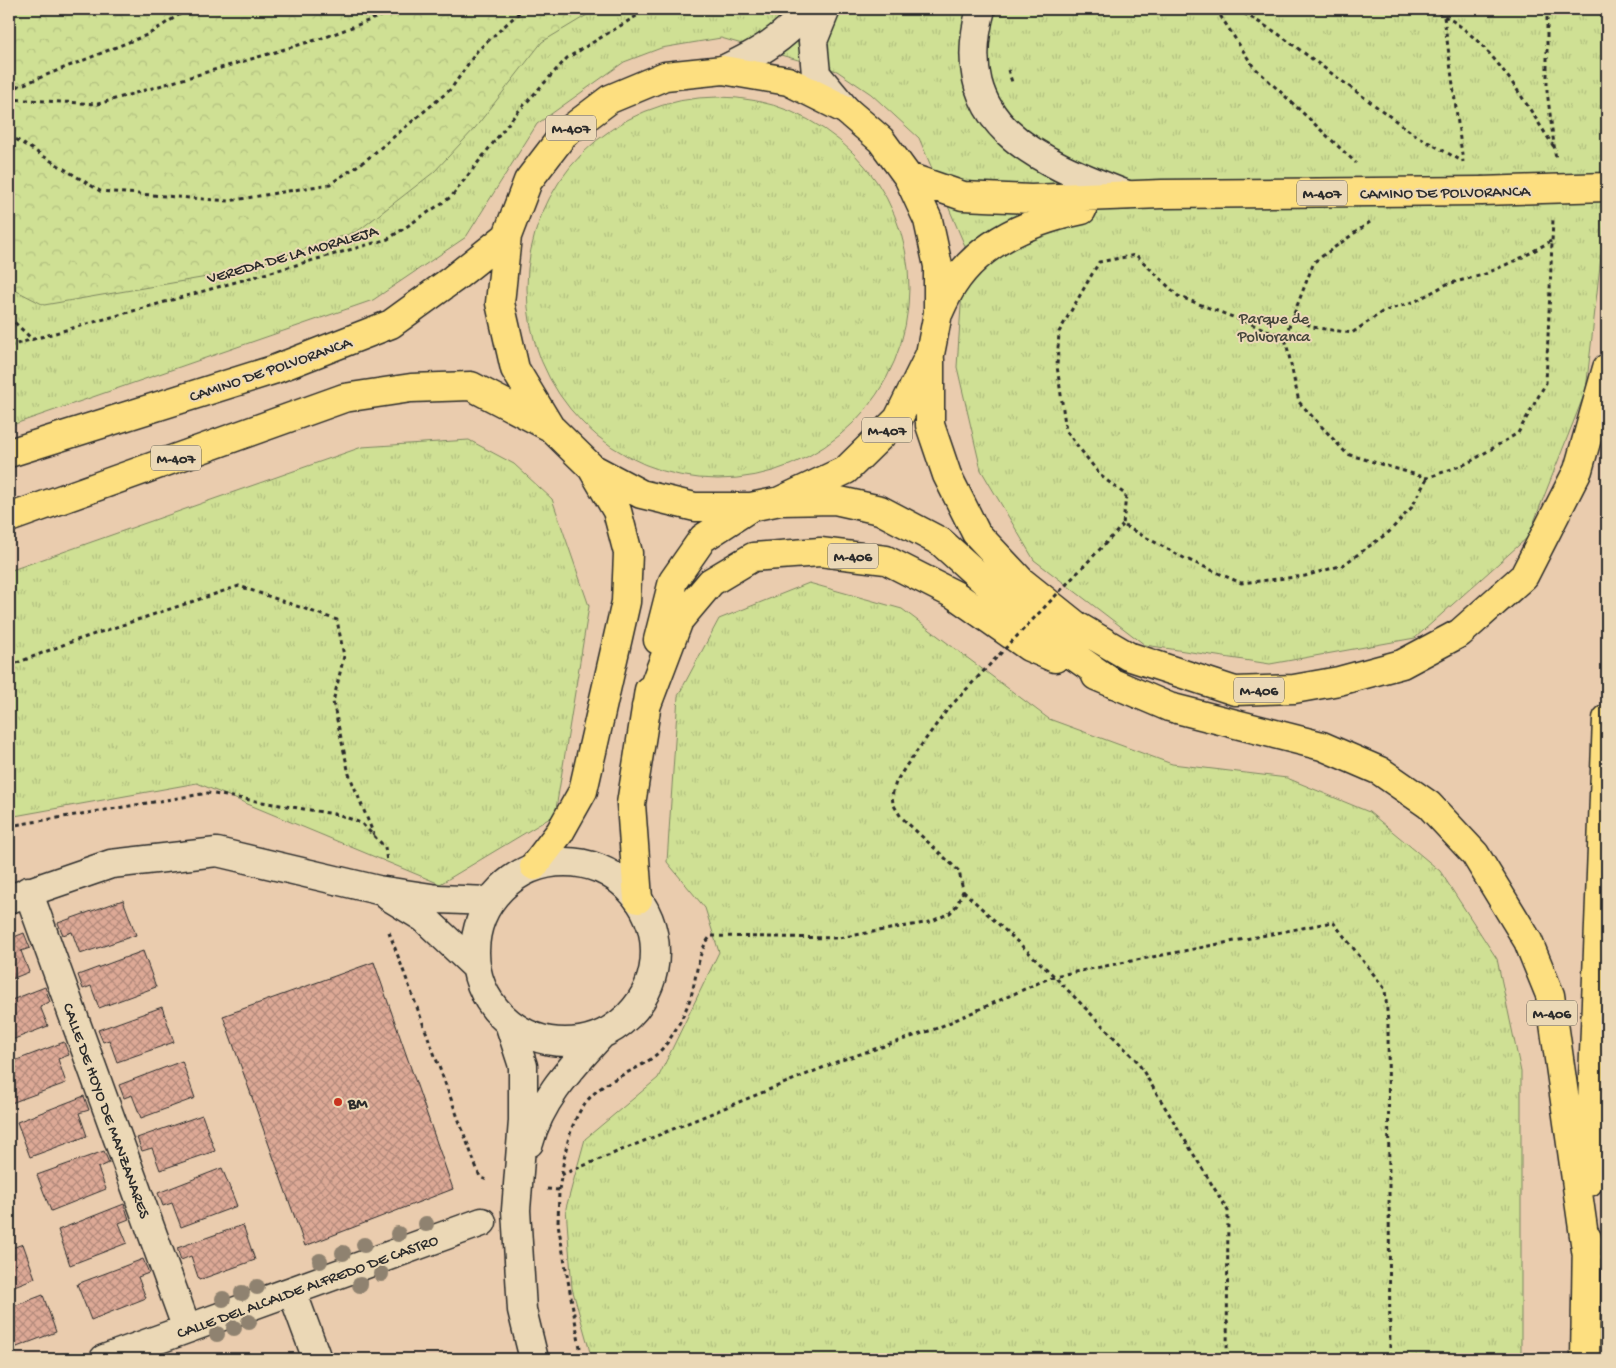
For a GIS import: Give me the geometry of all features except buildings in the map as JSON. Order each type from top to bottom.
[{"type":"highway","name":"M-407","points":[[723,70],[788,81],[846,110],[880,140],[908,177],[928,220],[938,266],[938,313],[930,354],[898,419],[846,470],[780,501],[751,507],[695,508],[641,494],[592,468],[550,427],[515,369],[500,303],[507,236],[528,181],[564,134],[610,99],[665,76],[723,70]]},
{"type":"highway","name":"CAMINO DE POLVORANCA","points":[[908,177],[963,196],[1030,199],[1162,194],[1481,191],[1607,187]]},
{"type":"highway","name":"CAMINO DE POLVORANCA","points":[[938,313],[953,284],[971,264],[993,245],[1019,230],[1047,218],[1162,194]]},
{"type":"highway","name":"CAMINO DE POLVORANCA","points":[[9,453],[273,370],[391,324],[454,280],[507,236]]},
{"type":"highway","name":"M-406","points":[[930,354],[930,425],[947,475],[976,534],[1022,582],[1077,626],[1128,656],[1235,691],[1294,689],[1339,681],[1402,664],[1460,633],[1524,576],[1578,470],[1607,368]]},
{"type":"highway","name":"M-407","points":[[9,518],[344,398],[411,388],[471,386],[550,427]]},
{"type":"highway","points":[[534,866],[560,832],[583,790],[626,602],[628,553],[617,511],[592,468]]},
{"type":"highway","name":"M-406","points":[[780,501],[834,500],[880,510],[941,542],[1044,636],[1114,684]]},
{"type":"highway","points":[[638,899],[631,804],[654,654],[673,581],[703,538],[751,507]]},
{"type":"highway","name":"M-406","points":[[646,707],[679,620],[711,582],[753,557],[820,552],[886,560],[956,595],[1029,647],[1169,707],[1322,746],[1380,771],[1429,805],[1475,854],[1528,941],[1550,995],[1587,1257]]},
{"type":"highway","name":"M-406","points":[[1585,1359],[1587,1257],[1607,719]]},
{"type":"street","points":[[723,70],[759,53],[792,28],[809,9]]},
{"type":"street","points":[[826,9],[813,41],[816,74],[846,110]]},
{"type":"street","points":[[982,9],[976,30],[974,64],[982,97],[1002,126],[1026,148],[1050,163],[1127,195]]},
{"type":"street","points":[[18,895],[110,864],[217,852],[378,890],[438,899],[489,901]]},
{"type":"street","points":[[518,1186],[533,1126],[560,1080],[600,1036],[623,1021],[641,1001],[652,976],[656,950],[651,923],[638,899],[618,878],[592,865],[563,861],[534,866],[509,880],[489,901],[479,922],[474,944],[476,968],[482,988],[493,1007],[509,1023],[530,1035],[553,1042],[577,1042],[600,1036]]},
{"type":"street","points":[[378,890],[424,918],[476,968]]},
{"type":"street","name":"CALLE DE HOYO DE MANZANARES","points":[[18,895],[187,1329]]},
{"type":"street","points":[[509,1023],[523,1066],[524,1121],[516,1210],[522,1310],[534,1359]]},
{"type":"street","name":"CALLE DEL ALCALDE ALFREDO DE CASTRO","points":[[104,1359],[482,1222]]},
{"type":"street","points":[[292,1291],[317,1359]]},
{"type":"path","points":[[9,90],[150,34],[188,9]]},
{"type":"path","points":[[9,99],[98,104],[326,37],[399,9]]},
{"type":"path","points":[[9,135],[100,191],[230,200],[330,184],[366,160],[451,89],[477,51],[523,9]]},
{"type":"path","name":"VEREDA DE LA MORALEJA","points":[[9,346],[33,341],[388,239],[451,197],[515,114],[566,58],[648,9]]},
{"type":"path","points":[[1216,9],[1253,66],[1358,165],[1348,166]]},
{"type":"path","points":[[1237,9],[1277,33],[1414,136],[1463,162],[1444,9]]},
{"type":"path","points":[[1430,9],[1445,15],[1489,52],[1556,150]]},
{"type":"path","points":[[1547,9],[1547,91],[1556,150],[1556,168]]},
{"type":"path","points":[[1006,66],[1016,93]]},
{"type":"path","points":[[1371,221],[1314,262],[1285,337],[1299,402],[1347,454],[1427,478],[1468,463],[1518,432],[1546,383],[1553,214]]},
{"type":"path","points":[[1293,315],[1312,327],[1352,332],[1382,312],[1416,301],[1447,284],[1483,275],[1523,257],[1552,241]]},
{"type":"path","points":[[582,1359],[558,1224],[558,1190],[575,1117],[586,1101],[599,1089],[644,1065],[670,1039],[682,1018],[690,998],[703,945],[711,936],[838,938],[885,931],[930,922],[950,913],[957,905],[963,891],[959,870],[901,816],[893,804],[892,795],[896,782],[906,766],[947,710],[1123,525],[1126,495],[1101,476],[1066,431],[1056,366],[1059,332],[1100,262],[1136,255],[1178,296],[1285,337]]},
{"type":"path","points":[[9,316],[33,341]]},
{"type":"path","points":[[1123,525],[1184,558],[1241,583],[1305,576],[1343,565],[1389,532],[1412,507],[1427,478]]},
{"type":"path","points":[[9,666],[68,643],[239,586],[338,620],[344,656],[333,702],[349,774],[376,838]]},
{"type":"path","points":[[9,826],[208,793],[340,815],[361,824],[385,847],[387,862],[378,890]]},
{"type":"path","points":[[963,891],[1054,976],[1137,1061],[1228,1211],[1227,1359]]},
{"type":"path","points":[[561,1175],[839,1060],[935,1029],[1054,976],[1333,922],[1385,989],[1388,1022],[1390,1359]]},
{"type":"path","points":[[387,926],[480,1177],[493,1183],[558,1190]]},
{"type":"green space","name":"Parque de Polvoranca","points":[[9,9],[1607,9],[1607,203],[1586,390],[1528,537],[1415,638],[1270,664],[1145,645],[1034,560],[981,470],[957,367],[965,246],[919,138],[871,94],[837,71],[721,38],[661,48],[624,62],[537,124],[466,237],[373,300],[9,426]]},
{"type":"green space","points":[[9,9],[597,9],[542,42],[475,128],[434,172],[358,231],[236,272],[44,305],[9,287]]},
{"type":"green space","points":[[718,97],[755,101],[791,112],[824,129],[853,153],[877,182],[894,215],[905,251],[909,288],[905,325],[894,361],[877,394],[853,423],[824,447],[791,464],[755,475],[718,479],[681,475],[645,464],[612,447],[583,423],[559,394],[542,361],[531,325],[527,288],[531,251],[542,215],[559,182],[583,153],[612,129],[645,112],[681,101]]},
{"type":"green space","points":[[469,440],[514,464],[552,499],[589,606],[555,815],[440,884],[197,783],[9,817],[9,571],[362,447]]},
{"type":"green space","points":[[809,583],[902,609],[1049,719],[1172,764],[1287,778],[1369,812],[1440,871],[1497,959],[1521,1072],[1521,1359],[592,1359],[572,1288],[566,1208],[585,1139],[658,1078],[719,952],[705,908],[667,862],[678,696],[719,619]]},
{"type":"place","name":"BM","points":[[338,1102]]}]
